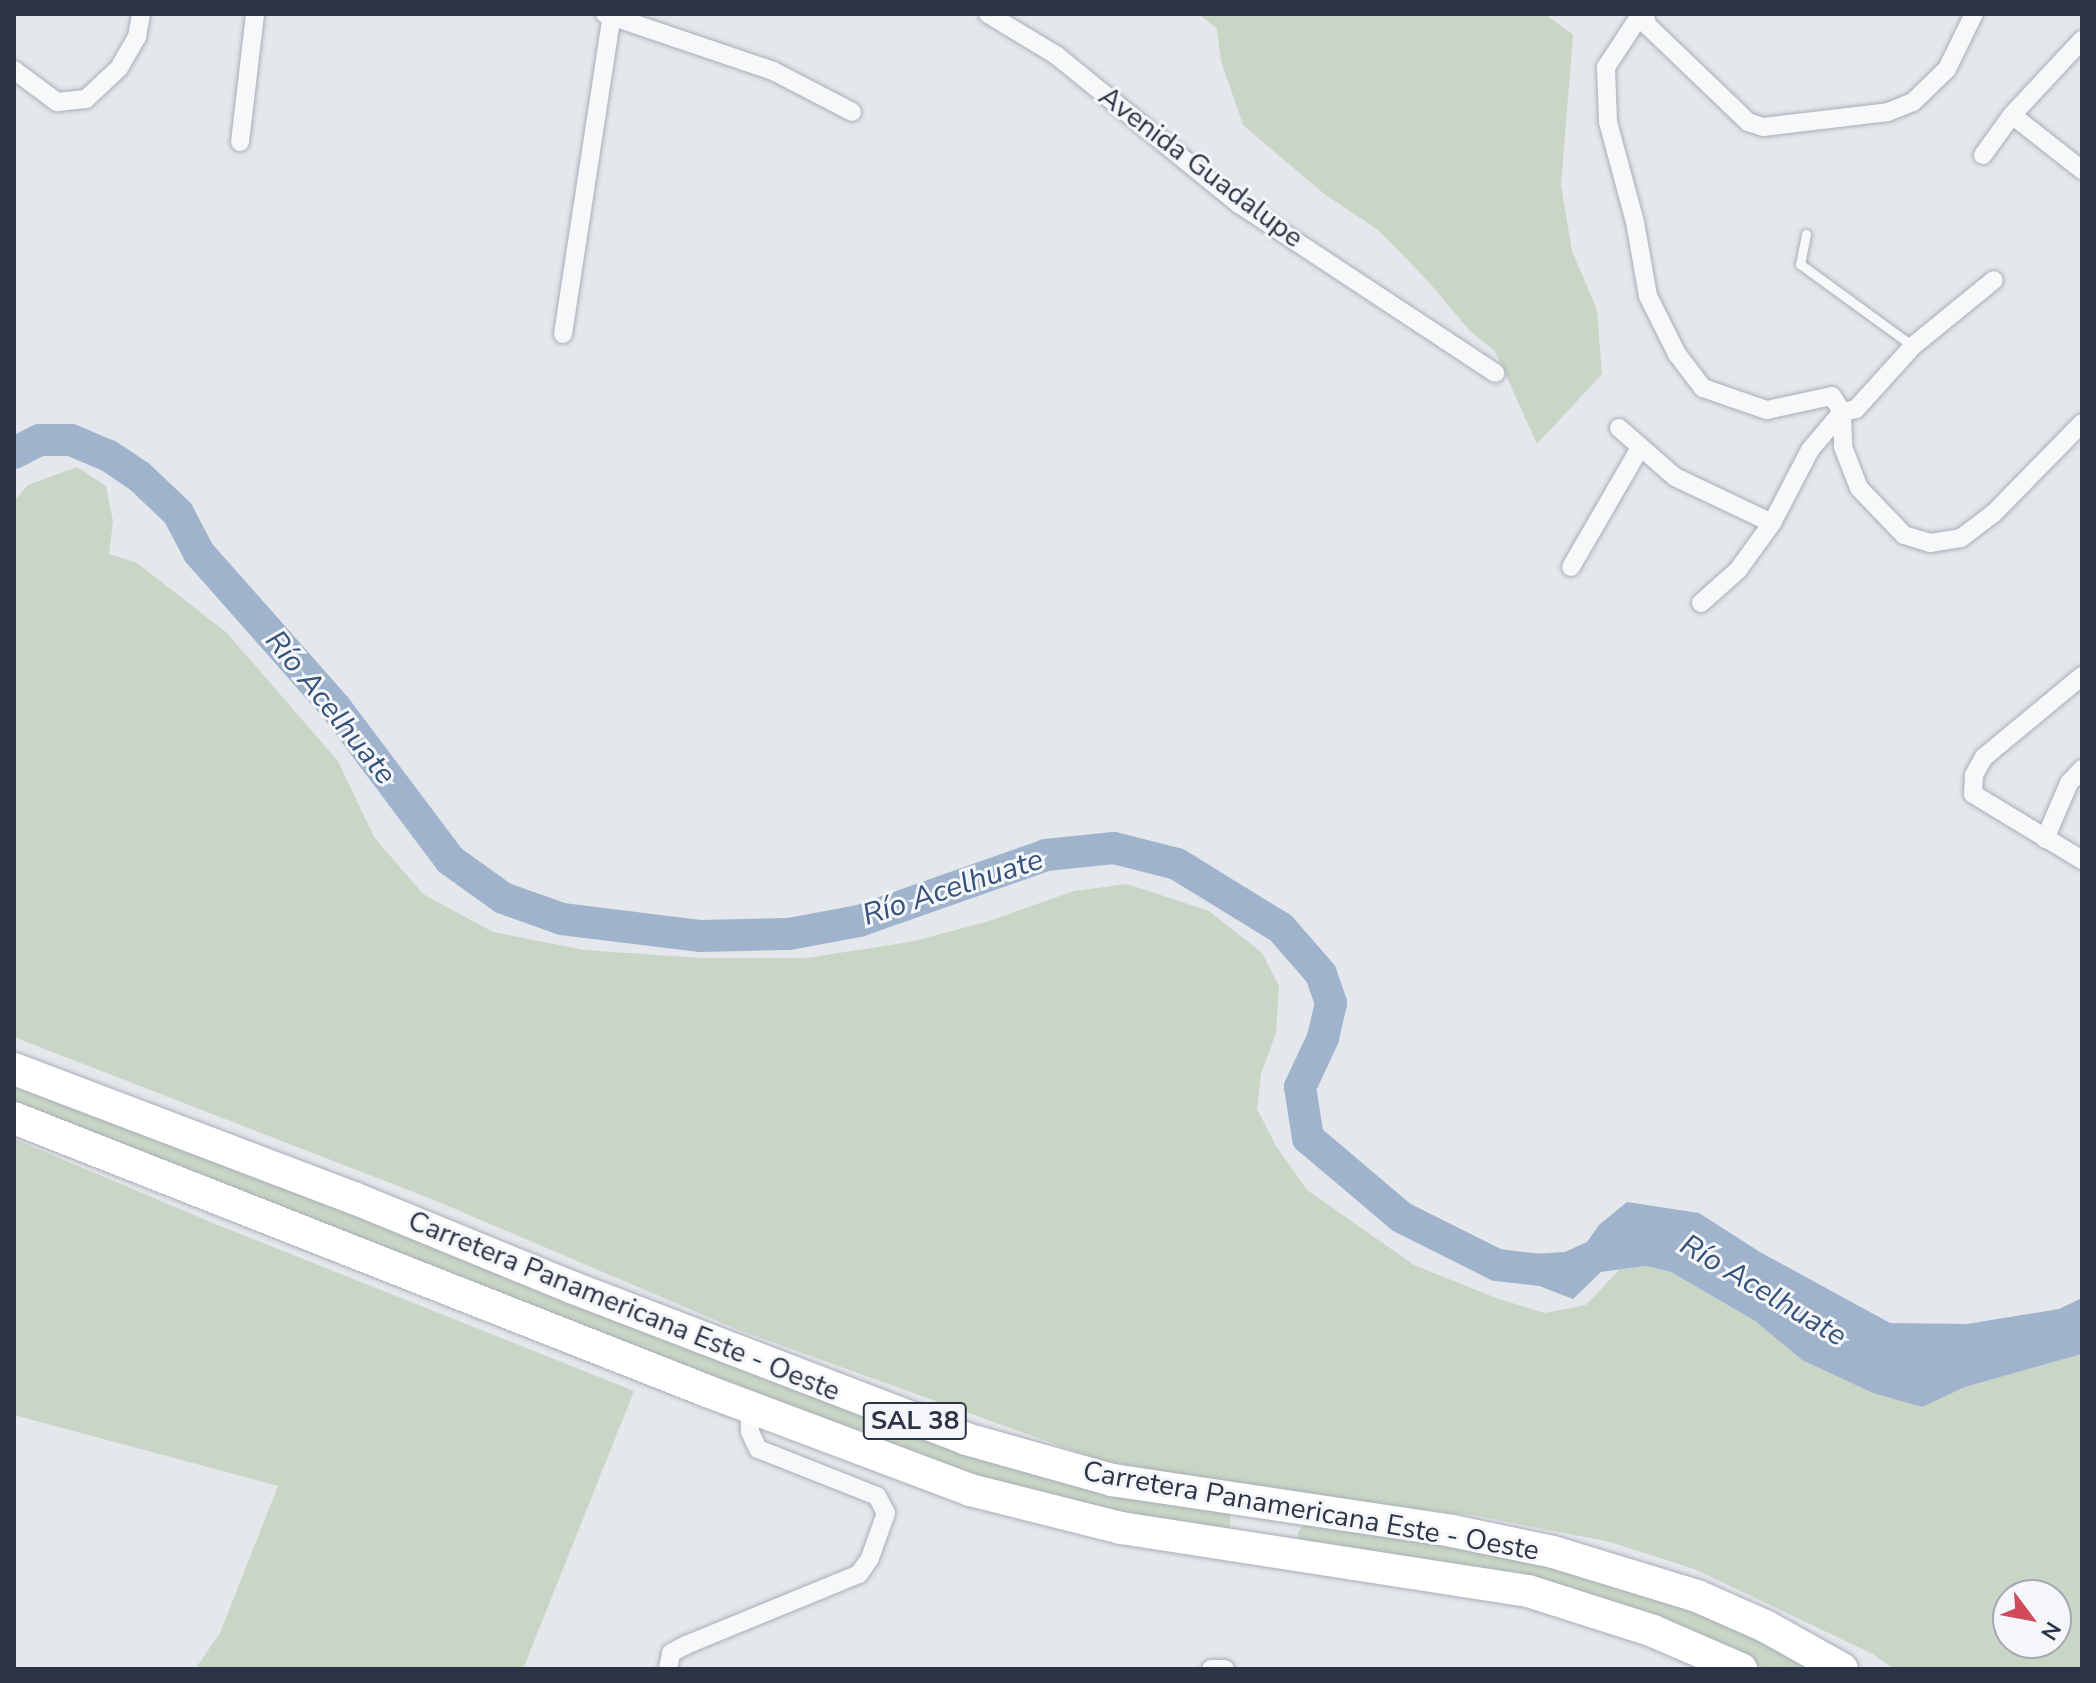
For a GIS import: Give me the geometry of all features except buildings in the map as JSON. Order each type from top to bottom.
[{"type":"highway","name":"Carretera Panamericana Este - Oeste","points":[[14,1069],[354,1198],[571,1287],[966,1439],[1112,1480],[1233,1501],[1465,1533],[1638,1575],[1697,1596],[1765,1626],[1842,1669]]},
{"type":"highway","name":"Carretera Panamericana Este - Oeste","points":[[14,1118],[900,1465],[1022,1505],[1121,1528],[1528,1591],[1642,1627],[1741,1669]]},
{"type":"highway","points":[[1229,1546],[1242,1531],[1244,1521],[1233,1501]]},
{"type":"highway","points":[[1303,1556],[1290,1547],[1286,1531],[1296,1515],[1310,1511]]},
{"type":"street","points":[[14,70],[57,102],[86,99],[119,68],[137,37],[141,14]]},
{"type":"street","points":[[240,142],[255,14]]},
{"type":"street","points":[[605,14],[773,71],[852,112]]},
{"type":"street","points":[[563,334],[612,14]]},
{"type":"street","name":"Avenida Guadalupe","points":[[988,14],[1056,55],[1239,204],[1495,373]]},
{"type":"street","points":[[1974,14],[1947,69],[1913,102],[1888,112],[1763,127],[1748,122],[1648,26],[1642,14],[1606,67],[1608,122],[1635,222],[1648,296],[1677,354],[1703,388],[1767,410],[1832,396],[1842,412],[1843,447],[1859,488],[1904,535],[1930,543],[1961,538],[1993,514],[2082,423]]},
{"type":"street","points":[[1983,155],[2012,115],[2082,40]]},
{"type":"street","points":[[2012,115],[2082,170]]},
{"type":"street","points":[[1701,603],[1738,570],[1772,523],[1810,450],[1842,412],[1856,409],[1913,346],[1994,280]]},
{"type":"street","points":[[1619,428],[1675,477],[1772,523]]},
{"type":"street","points":[[1571,567],[1640,448]]},
{"type":"street","points":[[2082,676],[1984,757],[1974,775],[1973,794],[2082,860]]},
{"type":"street","points":[[2045,839],[2069,783],[2082,769]]},
{"type":"street","points":[[668,1669],[671,1653],[686,1645],[859,1574],[870,1558],[886,1513],[877,1496],[758,1449],[750,1432],[749,1407]]},
{"type":"street","points":[[1211,1669],[1225,1669]]},
{"type":"lane","points":[[1806,234],[1800,264],[1913,346]]},
{"type":"green space","points":[[1199,14],[1545,14],[1573,35],[1561,185],[1572,251],[1597,310],[1602,374],[1537,444],[1495,351],[1470,331],[1427,280],[1378,230],[1323,193],[1243,125],[1221,61],[1217,29]]},
{"type":"green space","points":[[77,467],[106,486],[113,521],[109,554],[137,563],[226,632],[338,761],[374,837],[423,894],[493,932],[584,950],[701,958],[806,958],[910,942],[986,922],[1074,891],[1127,884],[1209,911],[1262,953],[1279,986],[1276,1033],[1261,1074],[1257,1109],[1276,1146],[1307,1190],[1414,1265],[1496,1298],[1545,1313],[1586,1305],[1619,1270],[1646,1266],[1671,1272],[1755,1321],[1802,1360],[1921,1407],[1965,1387],[2082,1354],[2082,1669],[1894,1669],[1873,1654],[1694,1569],[1610,1542],[1477,1516],[1294,1494],[1099,1460],[741,1331],[434,1200],[14,1037],[14,501],[28,485]]},
{"type":"green space","points":[[14,1081],[439,1248],[1230,1513],[1230,1531],[1013,1494],[14,1108]]},
{"type":"green space","points":[[14,1139],[213,1223],[634,1391],[523,1669],[195,1669],[220,1633],[278,1486],[14,1415]]},
{"type":"green space","points":[[1305,1523],[1442,1540],[1654,1593],[1822,1669],[1765,1669],[1714,1645],[1297,1544],[1298,1532]]},
{"type":"water","points":[[1627,1202],[1699,1213],[1760,1252],[1890,1323],[1967,1324],[2059,1309],[2082,1298],[2082,1354],[1965,1387],[1922,1407],[1873,1393],[1802,1360],[1755,1321],[1671,1272],[1646,1266],[1601,1272],[1573,1299],[1497,1265],[1533,1254],[1565,1252],[1587,1242],[1599,1225]]},
{"type":"waterway","name":"Río Acelhuate","points":[[14,453],[40,440],[71,440],[109,456],[139,476],[178,513],[199,553],[336,708],[450,860],[503,898],[562,919],[701,936],[789,934],[859,921],[1046,855],[1114,848],[1177,864],[1281,928],[1321,974],[1331,1003],[1323,1038],[1300,1087],[1308,1138],[1401,1217],[1497,1265],[1541,1270]]}]
